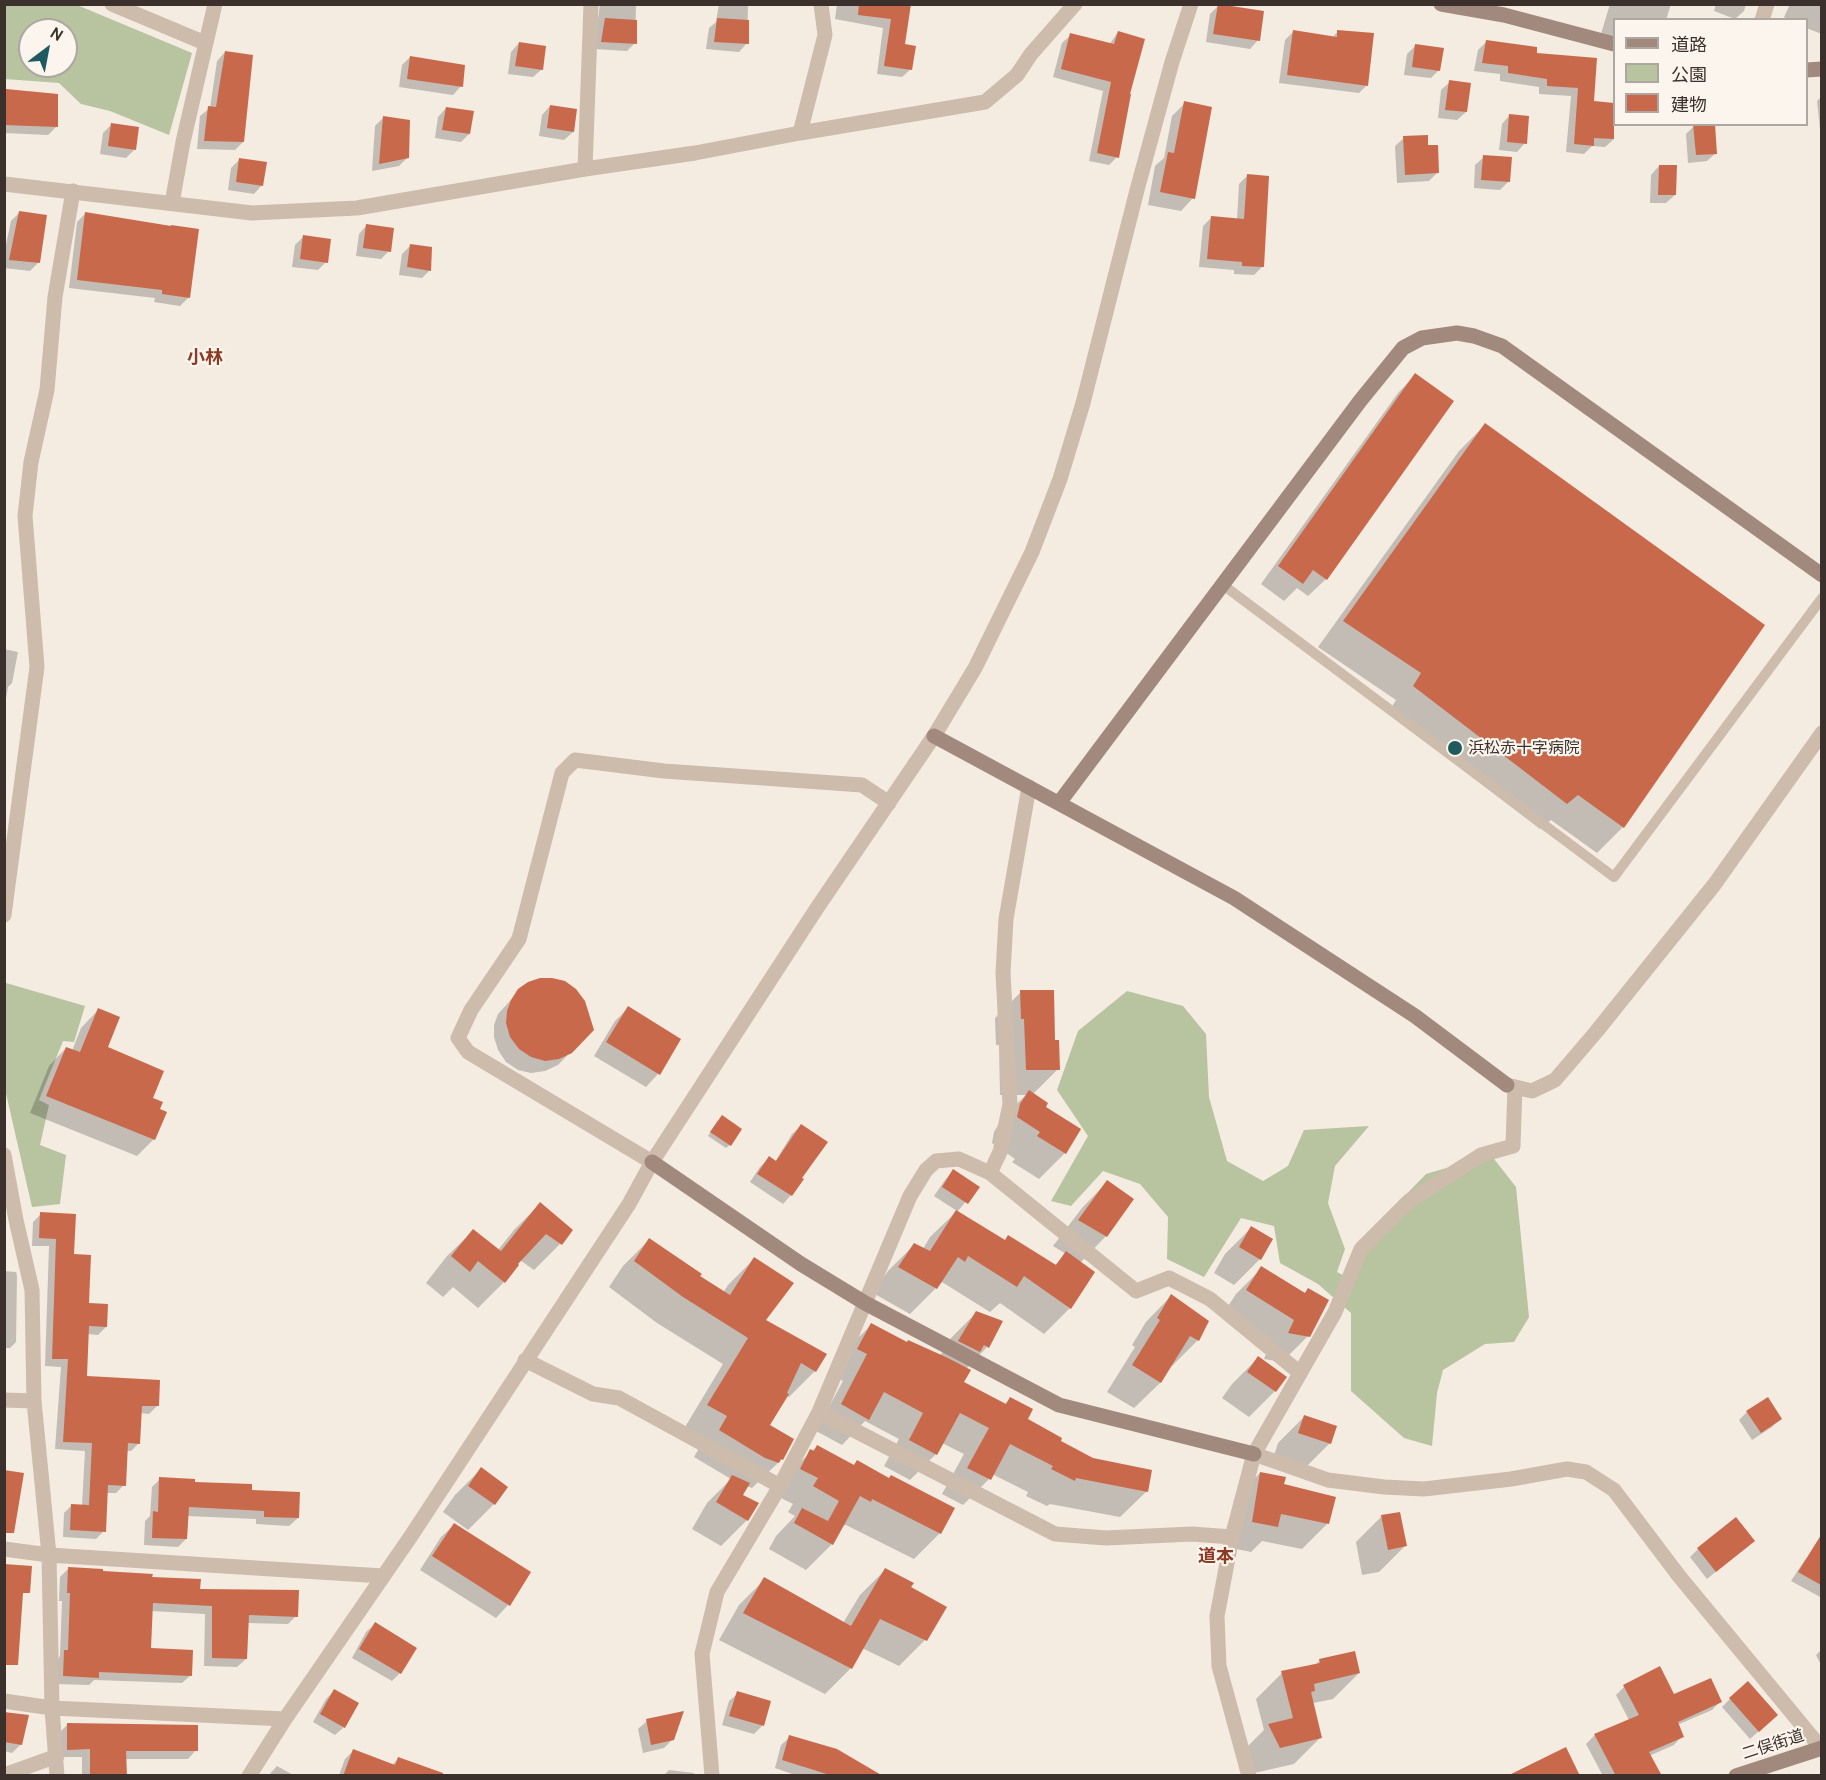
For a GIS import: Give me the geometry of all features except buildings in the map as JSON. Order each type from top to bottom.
[{"type":"street","points":[[112,4],[205,43]]},
{"type":"street","points":[[172,203],[183,142],[215,4]]},
{"type":"street","points":[[585,169],[591,4]]},
{"type":"street","points":[[800,133],[825,35],[820,4]]},
{"type":"street","points":[[4,184],[252,213],[357,208],[585,169],[695,153],[985,102],[1017,75],[1031,54],[1075,4]]},
{"type":"street","points":[[249,1776],[629,1204],[652,1162],[934,736],[975,668],[1032,552],[1060,479],[1083,403],[1172,63],[1191,4]]},
{"type":"street","points":[[1441,4],[1506,10],[1613,44]]},
{"type":"street","points":[[4,915],[37,667],[26,505],[31,462],[47,390],[55,297],[72,191]]},
{"type":"street","points":[[1059,803],[1360,401],[1403,348],[1422,338],[1457,333],[1474,336],[1502,346],[1821,575]]},
{"type":"street","points":[[934,736],[1234,898],[1415,1017],[1511,1086],[1532,1091],[1555,1080],[1714,885],[1821,733]]},
{"type":"street","points":[[889,802],[862,785],[664,771],[574,760],[562,773],[519,939],[471,1010],[458,1038],[468,1052],[652,1162],[801,1264],[865,1303],[1059,1405],[1254,1454],[1328,1480],[1424,1489],[1512,1479],[1567,1469],[1586,1472],[1614,1490],[1679,1576],[1821,1748]]},
{"type":"street","points":[[990,1173],[1000,1152],[1010,1104],[1004,973],[1006,919],[1029,787]]},
{"type":"street","points":[[1249,1776],[1219,1666],[1217,1616],[1232,1537],[1254,1454],[1335,1312],[1360,1249],[1409,1202],[1481,1155],[1513,1146],[1511,1086]]},
{"type":"street","points":[[4,1155],[10,1220],[32,1290],[34,1401],[49,1556],[52,1708],[57,1776]]},
{"type":"street","points":[[712,1776],[702,1654],[717,1592],[780,1486],[819,1412],[910,1196],[926,1170],[936,1161],[958,1159],[990,1173],[1136,1292],[1169,1278],[1210,1299],[1300,1373]]},
{"type":"street","points":[[525,1360],[593,1394],[619,1398],[780,1486]]},
{"type":"street","points":[[4,1400],[34,1401]]},
{"type":"street","points":[[819,1412],[1055,1534],[1106,1538],[1192,1534],[1232,1537]]},
{"type":"street","points":[[4,1549],[49,1556],[383,1576]]},
{"type":"street","points":[[4,1701],[52,1708],[285,1719]]},
{"type":"street","name":"二俣街道","points":[[1736,1776],[1821,1748]]},
{"type":"street","points":[[4,1775],[57,1756]]},
{"type":"lane","points":[[1223,585],[1614,877],[1821,598]]},
{"type":"green space","points":[[4,5],[77,5],[192,53],[169,135],[110,111],[81,104],[59,83],[5,79]]},
{"type":"green space","points":[[6,983],[85,1006],[74,1042],[63,1041],[39,1100],[49,1105],[40,1145],[66,1155],[60,1204],[32,1207],[5,1089]]},
{"type":"green space","points":[[1127,991],[1183,1006],[1206,1034],[1209,1097],[1227,1161],[1263,1181],[1288,1166],[1304,1130],[1369,1126],[1335,1166],[1328,1203],[1345,1249],[1337,1272],[1350,1279],[1388,1213],[1426,1174],[1491,1155],[1516,1187],[1529,1317],[1514,1342],[1485,1344],[1443,1370],[1437,1393],[1432,1446],[1404,1438],[1351,1391],[1351,1313],[1318,1284],[1280,1263],[1274,1226],[1241,1218],[1204,1277],[1167,1259],[1168,1217],[1140,1184],[1103,1171],[1071,1206],[1051,1201],[1088,1136],[1057,1090],[1078,1031]]},
{"type":"place","name":"浜松赤十字病院","points":[[1455,748]]},
{"type":"district","name":"小林","points":[[205,358]]},
{"type":"district","name":"道本","points":[[1216,1557]]}]
